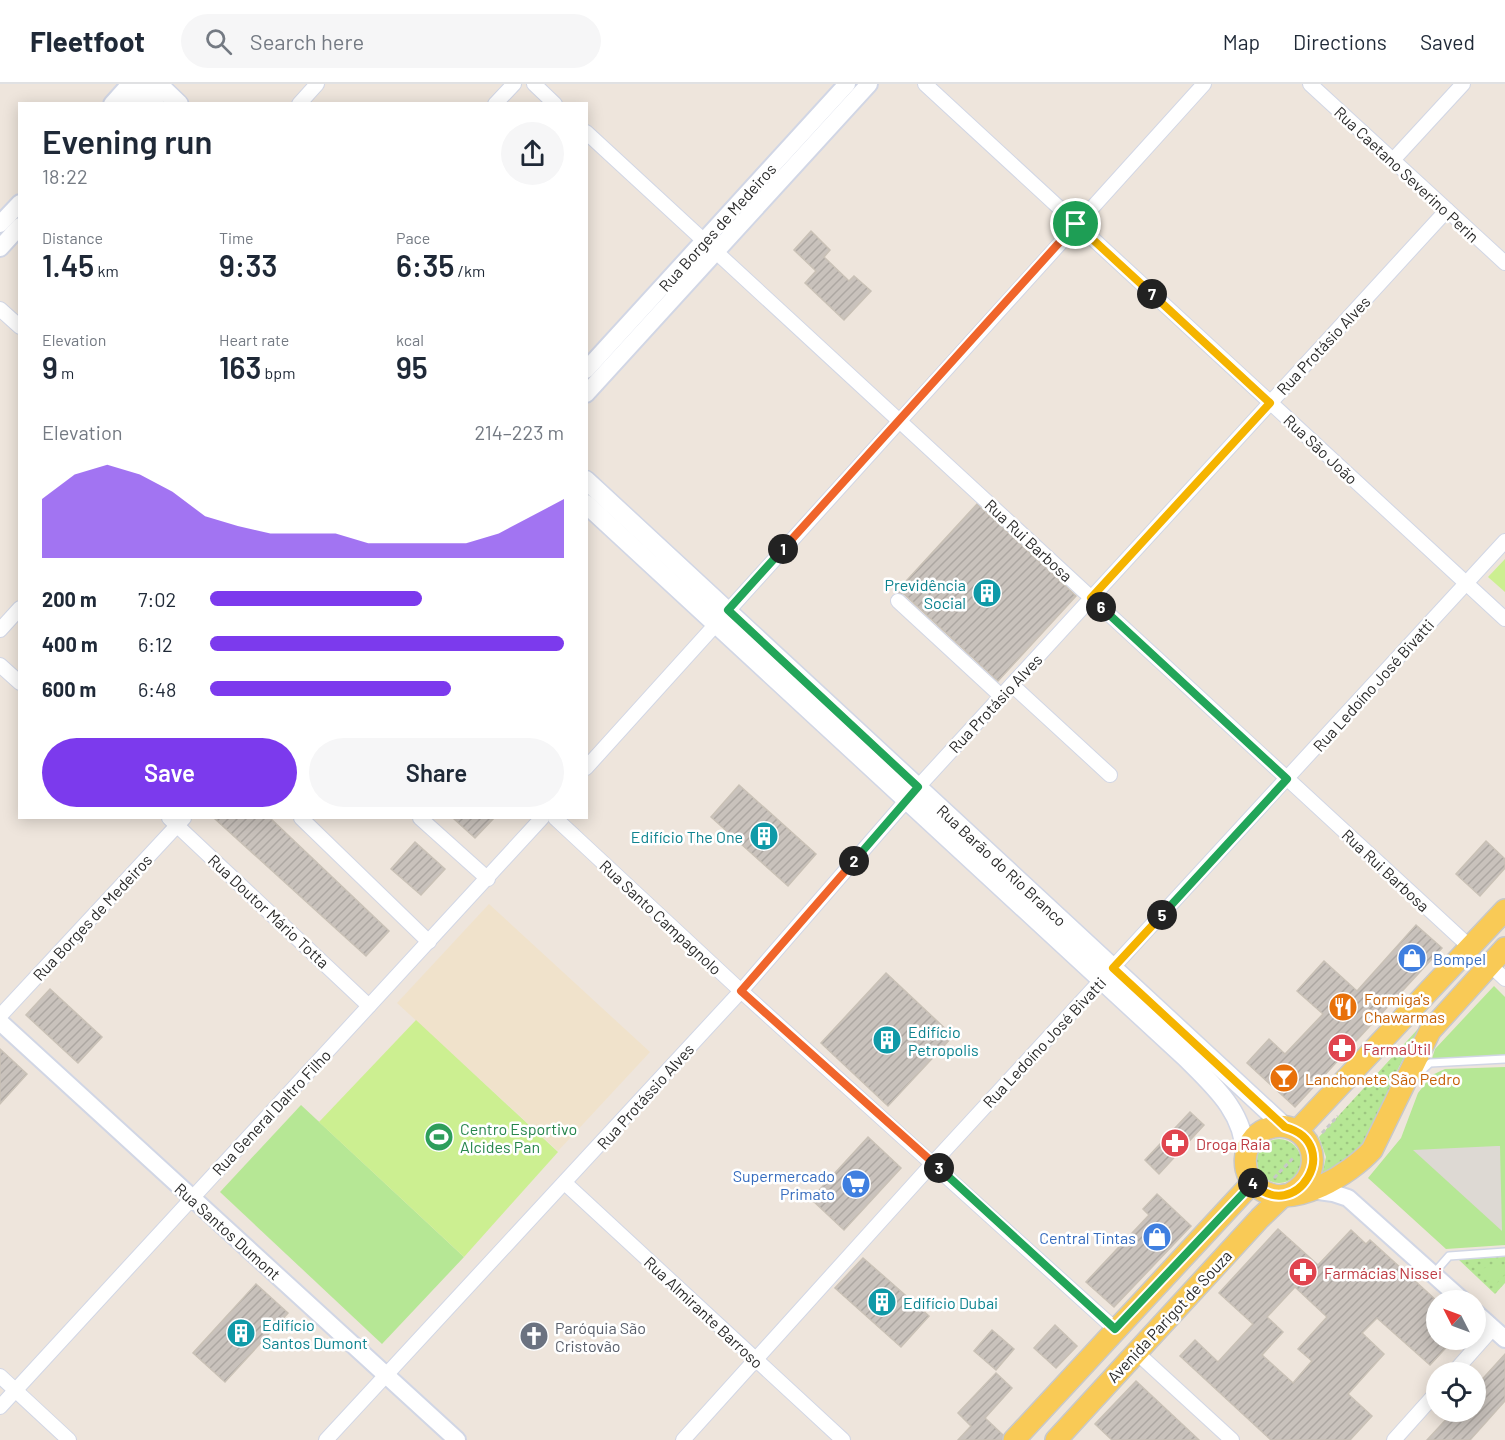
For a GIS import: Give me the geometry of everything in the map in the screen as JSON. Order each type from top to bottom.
[{"type":"main road","points":[[140,88],[153,102]]},
{"type":"main road","points":[[140,88],[173,102]]},
{"type":"main road","name":"Rua Barão do Rio Branco","points":[[588,482],[723,617],[1107,974],[1297,1134]]},
{"type":"main road","name":"Rua Barão do Rio Branco","points":[[588,506],[723,617]]},
{"type":"main road","points":[[1295,1193],[1257,1187],[1245,1165],[1245,1155],[1249,1145],[1264,1130],[1297,1134],[1505,910]]},
{"type":"main road","name":"Avenida Parigot de Souza","points":[[1295,1193],[1359,1165],[1372,1150],[1430,1031],[1497,972],[1505,948]]},
{"type":"main road","name":"Rua Barão do Rio Branco","points":[[1107,974],[1227,1102],[1245,1140],[1245,1155]]},
{"type":"main road","name":"Avenida Parigot de Souza","points":[[1056,1440],[1136,1352],[1299,1189],[1312,1172],[1312,1152],[1297,1134]]},
{"type":"main road","name":"Avenida Parigot de Souza","points":[[1014,1440],[1115,1329],[1257,1187]]},
{"type":"street","points":[[301,102],[317,84]]},
{"type":"street","points":[[497,102],[514,84]]},
{"type":"street","points":[[534,84],[553,102]]},
{"type":"street","name":"Rua Borges de Medeiros","points":[[588,368],[847,84]]},
{"type":"street","points":[[588,392],[869,84]]},
{"type":"street","name":"Rua São João","points":[[925,84],[1505,619]]},
{"type":"street","points":[[588,766],[1204,84]]},
{"type":"street","name":"Rua Caetano Severino Perin","points":[[1310,84],[1505,263]]},
{"type":"street","points":[[1393,160],[1463,84]]},
{"type":"street","points":[[116,102],[140,88]]},
{"type":"street","name":"Rua Rui Barbosa","points":[[588,134],[1470,948]]},
{"type":"street","points":[[0,224],[18,205]]},
{"type":"street","name":"Rua Protásio Alves","points":[[913,793],[1447,210]]},
{"type":"street","points":[[0,248],[18,228]]},
{"type":"street","points":[[0,309],[18,325]]},
{"type":"street","name":"Rua Ledoíno José Bivatti","points":[[683,1440],[933,1163],[1505,541]]},
{"type":"street","points":[[898,601],[1001,696]]},
{"type":"street","points":[[0,630],[18,610]]},
{"type":"street","points":[[0,665],[18,681]]},
{"type":"street","points":[[1012,685],[1110,775]]},
{"type":"street","name":"Rua Protássio Alves","points":[[326,1440],[566,1184],[741,991],[913,793]]},
{"type":"street","points":[[302,819],[429,942]]},
{"type":"street","points":[[421,819],[488,879]]},
{"type":"street","name":"Rua General Daltro Filho","points":[[0,1407],[541,819]]},
{"type":"street","name":"Rua Santo Campagnolo","points":[[556,819],[741,991],[1115,1329]]},
{"type":"street","name":"Rua Borges de Medeiros","points":[[0,1016],[177,820]]},
{"type":"street","name":"Rua Doutor Mário Totta","points":[[177,820],[369,1006]]},
{"type":"street","name":"Rua Santos Dumont","points":[[0,1022],[457,1440]]},
{"type":"street","name":"Rua Almirante Barroso","points":[[566,1184],[843,1440]]},
{"type":"street","points":[[1295,1193],[1333,1192],[1348,1198],[1451,1290]]},
{"type":"street","points":[[1466,1362],[1499,1334],[1486,1322]]},
{"type":"street","points":[[1136,1352],[1232,1440]]},
{"type":"street","points":[[0,1376],[69,1440]]},
{"type":"street","points":[[1394,1440],[1426,1404]]},
{"type":"lane","points":[[1372,1150],[1422,1068],[1430,1063],[1505,1059]]},
{"type":"lane","points":[[1433,1274],[1449,1256],[1505,1252]]},
{"type":"path","points":[[1257,1187],[1297,1134]]},
{"type":"shaded area","points":[[489,904],[650,1052],[558,1151],[397,1003]]},
{"type":"shaded area","points":[[1497,1146],[1500,1146],[1502,1231],[1413,1150]]},
{"type":"green space","points":[[1505,559],[1505,592],[1488,577]]},
{"type":"green space","points":[[1494,986],[1505,997],[1505,1059],[1431,1062],[1435,1049]]},
{"type":"green space","points":[[1428,1018],[1408,1049],[1369,1138],[1351,1156],[1322,1175],[1326,1157],[1319,1137]]},
{"type":"green space","name":"Centro Esportivo Alcides Pan","points":[[416,1020],[558,1152],[464,1257],[319,1122]]},
{"type":"green space","points":[[1505,1067],[1505,1245],[1446,1249],[1368,1178],[1401,1138],[1418,1093],[1432,1075],[1445,1069]]},
{"type":"green space","points":[[301,1105],[464,1257],[382,1344],[220,1192]]},
{"type":"green space","points":[[1279,1139],[1294,1146],[1301,1161],[1294,1176],[1279,1183],[1264,1176],[1257,1161],[1264,1146]]},
{"type":"green space","points":[[1505,1257],[1505,1283],[1495,1294],[1458,1259]]},
{"type":"green space","points":[[1505,1265],[1505,1274],[1495,1285],[1478,1269]]},
{"type":"building","points":[[811,231],[830,250],[824,257],[849,281],[854,276],[871,291],[844,320],[805,283],[816,271],[794,250]]},
{"type":"building","name":"Previdência Social","points":[[977,504],[1076,596],[998,681],[904,594],[896,592]]},
{"type":"building","name":"Edifício The One","points":[[739,785],[816,854],[788,886],[711,817]]},
{"type":"building","points":[[215,819],[271,819],[389,931],[366,956]]},
{"type":"building","points":[[454,819],[493,819],[475,838]]},
{"type":"building","points":[[1486,841],[1505,859],[1505,868],[1480,896],[1456,874]]},
{"type":"building","points":[[415,842],[445,869],[421,895],[391,869]]},
{"type":"building","points":[[1416,925],[1442,948],[1295,1107],[1247,1063],[1269,1039],[1285,1054],[1323,1014],[1297,991],[1324,961],[1357,991]]},
{"type":"building","name":"Edifício Petropolis","points":[[886,973],[953,1036],[888,1106],[821,1043]]},
{"type":"building","points":[[50,989],[102,1037],[78,1063],[26,1015]]},
{"type":"building","points":[[0,1049],[27,1074],[0,1104]]},
{"type":"building","name":"Droga Raia","points":[[1190,1112],[1204,1125],[1159,1174],[1145,1160]]},
{"type":"building","name":"Supermercado Primato","points":[[868,1137],[901,1168],[844,1230],[811,1199]]},
{"type":"building","points":[[1157,1194],[1191,1226],[1114,1307],[1086,1282],[1149,1215],[1143,1209]]},
{"type":"building","points":[[1278,1229],[1318,1265],[1351,1230],[1366,1244],[1370,1240],[1426,1291],[1426,1350],[1444,1350],[1433,1362],[1427,1362],[1377,1318],[1362,1333],[1384,1354],[1348,1394],[1372,1416],[1350,1440],[1271,1440],[1180,1356],[1195,1340],[1218,1362],[1253,1324],[1219,1293]],"holes":[[[1295,1287],[1327,1317],[1298,1349],[1312,1361],[1293,1383],[1262,1355],[1283,1332],[1267,1317]]]},
{"type":"building","name":"Edifício Dubai","points":[[863,1258],[929,1316],[901,1347],[835,1288]]},
{"type":"building","name":"Edifício Santos Dumont","points":[[256,1284],[288,1313],[225,1382],[193,1353]]},
{"type":"building","points":[[1055,1325],[1077,1346],[1056,1368],[1034,1348]]},
{"type":"building","points":[[992,1330],[1014,1349],[996,1370],[974,1351]]},
{"type":"building","points":[[1505,1354],[1505,1401],[1470,1440],[1427,1440],[1444,1422],[1486,1422],[1486,1375]]},
{"type":"building","points":[[996,1373],[1012,1388],[985,1418],[1003,1435],[1002,1440],[958,1440],[971,1426],[958,1413]]},
{"type":"building","points":[[1136,1381],[1199,1440],[1112,1440],[1095,1424]]},
{"type":"place","name":"Previdência Social","points":[[987,593]]},
{"type":"place","name":"Edifício The One","points":[[764,836]]},
{"type":"place","name":"Bompel","points":[[1412,958]]},
{"type":"place","name":"Formiga's Chawarmas","points":[[1343,1007]]},
{"type":"place","name":"Edifício Petropolis","points":[[887,1040]]},
{"type":"place","name":"FarmaÚtil","points":[[1342,1048]]},
{"type":"place","name":"Lanchonete São Pedro","points":[[1284,1078]]},
{"type":"place","name":"Centro Esportivo Alcides Pan","points":[[439,1137]]},
{"type":"place","name":"Droga Raia","points":[[1175,1143]]},
{"type":"place","name":"Supermercado Primato","points":[[856,1184]]},
{"type":"place","name":"Central Tintas","points":[[1157,1237]]},
{"type":"place","name":"Farmácias Nissei","points":[[1303,1272]]},
{"type":"place","name":"Edifício Dubai","points":[[882,1302]]},
{"type":"place","name":"Edifício Santos Dumont","points":[[241,1333]]},
{"type":"place","name":"Paróquia São Cristovão","points":[[534,1336]]},
{"type":"route","points":[[1076,224],[1270,403],[1091,598],[1287,779],[1113,968],[1285,1127],[1303,1136],[1312,1152],[1313,1162],[1312,1172],[1307,1181],[1290,1194],[1277,1196],[1269,1194],[1252,1183],[1115,1329],[741,991],[918,787],[728,610],[1076,224]]}]
